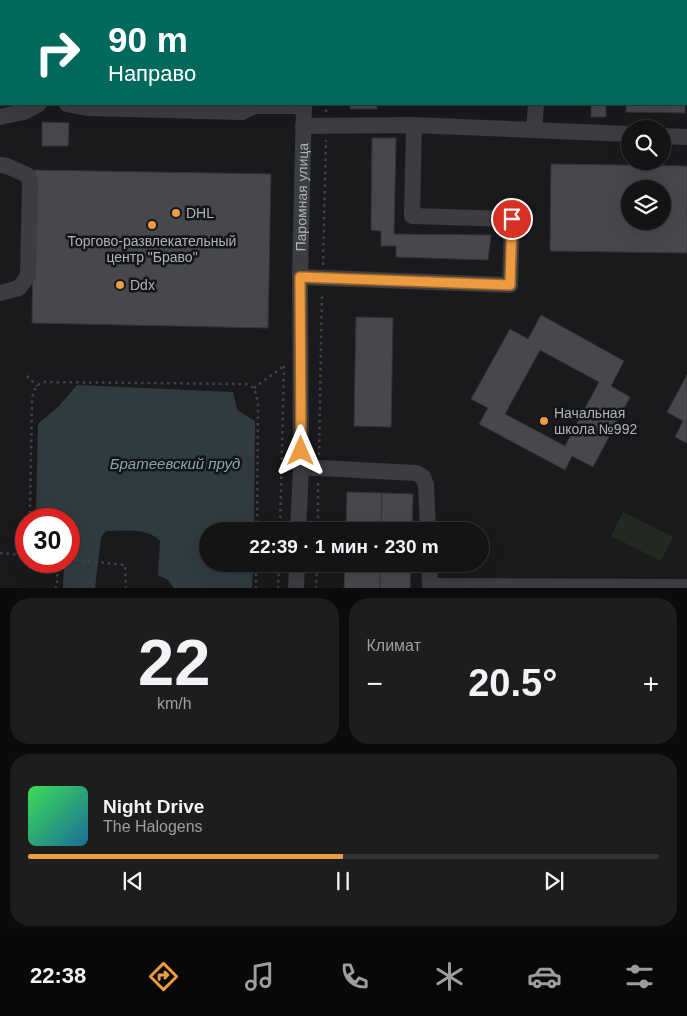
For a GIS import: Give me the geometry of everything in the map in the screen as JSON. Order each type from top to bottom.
[{"type":"street","points":[[0,117],[24,112],[36,105]]},
{"type":"street","points":[[72,105],[86,108],[242,112],[254,105],[304,105]]},
{"type":"street","name":"Паромная улица","points":[[298,522],[301,468],[300,277],[304,105]]},
{"type":"street","points":[[534,130],[536,105]]},
{"type":"street","points":[[300,277],[510,285],[512,219],[412,216],[414,125]]},
{"type":"street","points":[[303,126],[414,125],[621,134]]},
{"type":"street","points":[[671,136],[687,137]]},
{"type":"street","points":[[0,165],[27,175],[30,181],[28,276],[19,288],[0,294]]},
{"type":"street","points":[[301,468],[416,473],[423,477],[426,485],[428,522]]},
{"type":"street","points":[[296,588],[297,572]]},
{"type":"street","points":[[429,572],[430,587],[686,588]]},
{"type":"path","points":[[318,522],[326,105]]},
{"type":"path","points":[[254,388],[284,366],[280,522]]},
{"type":"path","points":[[27,376],[37,386]]},
{"type":"path","points":[[30,508],[32,400],[33,392],[42,382],[246,384],[254,388],[258,402],[257,522]]},
{"type":"path","points":[[0,553],[15,554]]},
{"type":"path","points":[[80,560],[126,565],[126,588]]},
{"type":"path","points":[[256,572],[256,588]]},
{"type":"path","points":[[278,588],[279,572]]},
{"type":"path","points":[[316,588],[317,572]]},
{"type":"path","points":[[55,588],[57,586],[58,573]]},
{"type":"shaded area","points":[[623,512],[673,537],[661,561],[611,536]]},
{"type":"water","name":"Братеевский пруд","points":[[77,385],[233,392],[237,410],[255,421],[254,522],[199,522],[199,572],[253,572],[252,588],[174,588],[168,580],[158,575],[160,541],[149,534],[127,530],[106,531],[101,537],[95,588],[63,588],[64,573],[80,573],[80,508],[36,508],[38,424],[59,406]]},
{"type":"building","points":[[350,105],[377,105],[377,109],[350,109]]},
{"type":"building","points":[[591,105],[606,105],[606,117],[591,117]]},
{"type":"building","points":[[626,105],[685,105],[685,113],[626,112]]},
{"type":"building","points":[[42,122],[69,123],[68,146],[42,146]]},
{"type":"building","points":[[372,138],[396,138],[394,234],[491,235],[488,260],[396,257],[396,246],[381,246],[381,231],[371,230]]},
{"type":"building","points":[[551,164],[621,165],[621,170],[671,170],[671,166],[687,166],[687,253],[550,251]]},
{"type":"building","name":"Торгово-развлекательный центр \"Браво\"","points":[[34,170],[271,174],[268,328],[32,323]]},
{"type":"building","points":[[541,315],[624,361],[611,386],[630,397],[593,467],[572,456],[565,470],[479,424],[488,408],[471,399],[510,329],[528,339]],"holes":[[[540,350],[599,382],[565,446],[505,414]]]},
{"type":"building","points":[[356,317],[393,318],[391,427],[354,426]]},
{"type":"building","points":[[687,375],[687,443],[675,437],[683,421],[667,412]]},
{"type":"building","points":[[347,492],[382,493],[381,522],[346,522]]},
{"type":"building","points":[[382,493],[413,494],[412,522],[381,522]]},
{"type":"building","points":[[345,572],[380,572],[380,588],[344,588]]},
{"type":"building","points":[[380,572],[411,572],[410,588],[380,588]]},
{"type":"place","name":"DHL","points":[[176,213]]},
{"type":"place","name":"Торгово-развлекательный центр \"Браво\"","points":[[152,225]]},
{"type":"place","name":"Ddx","points":[[120,285]]},
{"type":"place","name":"Начальная школа №992","points":[[544,421]]},
{"type":"route","points":[[301,451],[300,277],[510,285],[512,219]]}]
